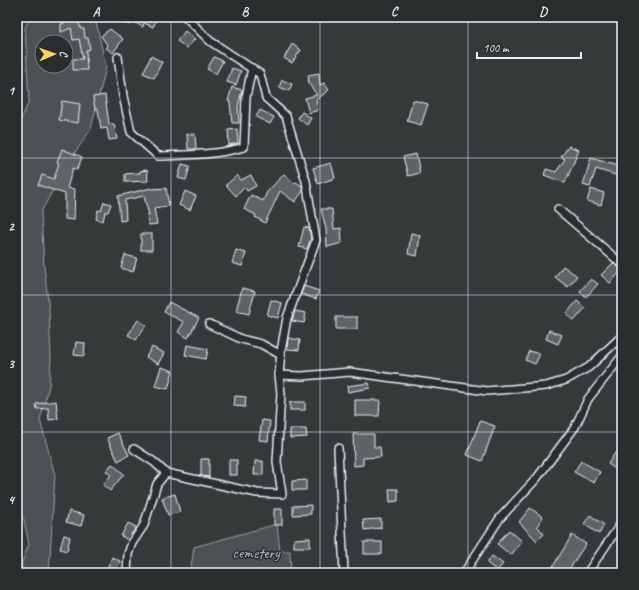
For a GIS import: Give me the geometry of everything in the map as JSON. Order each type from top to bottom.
[{"type":"street","points":[[134,449],[154,462],[166,473],[257,493],[282,494],[277,462],[281,393],[279,375],[281,355],[287,318],[316,240],[306,181],[286,116],[266,98],[260,74],[210,41],[186,17]]},
{"type":"street","points":[[118,57],[123,96],[131,132],[158,156],[226,152],[244,147],[246,97],[252,68]]},
{"type":"street","points":[[558,209],[622,264]]},
{"type":"street","points":[[209,324],[241,339],[261,344],[281,355]]},
{"type":"street","points":[[279,375],[302,376],[350,372],[487,391],[546,386],[566,380],[589,367],[622,336]]},
{"type":"street","points":[[464,573],[500,518],[537,478],[575,427],[588,399],[622,356]]},
{"type":"street","points":[[338,448],[344,573]]},
{"type":"street","points":[[127,573],[128,554],[132,543],[144,526],[157,484],[166,473]]},
{"type":"street","points":[[587,573],[622,522]]},
{"type":"green space","points":[[29,17],[95,17],[106,67],[91,129],[66,166],[41,212],[44,266],[49,310],[51,359],[49,386],[40,420],[55,475],[49,573],[22,573],[22,562],[29,544],[24,520],[17,503],[19,463],[17,436],[17,129],[29,101],[25,29]]},
{"type":"green space","name":"cemetery","points":[[277,524],[280,551],[290,551],[291,573],[190,573],[194,547]]},
{"type":"building","points":[[123,17],[158,17],[153,27],[144,23],[143,27],[132,21],[131,25],[122,22]]},
{"type":"building","points":[[77,18],[81,29],[84,29],[85,38],[88,38],[90,49],[86,50],[87,70],[74,70],[74,59],[83,59],[79,39],[74,40],[74,34],[72,34],[71,28],[61,32],[61,24]]},
{"type":"building","points":[[110,29],[123,39],[113,53],[106,48],[108,46],[101,36]]},
{"type":"building","points":[[185,31],[195,39],[187,48],[177,41]]},
{"type":"building","points":[[292,44],[301,50],[292,63],[284,58]]},
{"type":"building","points":[[151,56],[162,62],[154,78],[143,73]]},
{"type":"building","points":[[214,57],[223,61],[216,74],[207,69]]},
{"type":"building","points":[[232,68],[241,71],[236,85],[227,82]]},
{"type":"building","points":[[319,73],[320,85],[324,83],[329,90],[316,100],[318,110],[309,113],[305,98],[317,95],[309,84],[308,75]]},
{"type":"building","points":[[282,80],[292,84],[289,91],[279,87]]},
{"type":"building","points":[[232,87],[242,90],[238,107],[239,123],[232,123],[230,102],[228,101]]},
{"type":"building","points":[[105,95],[109,124],[114,124],[117,139],[109,140],[107,128],[101,129],[98,109],[95,109],[93,97]]},
{"type":"building","points":[[413,100],[428,104],[421,125],[407,121]]},
{"type":"building","points":[[62,101],[80,104],[78,123],[59,120]]},
{"type":"building","points":[[260,110],[274,117],[270,124],[256,117]]},
{"type":"building","points":[[302,112],[311,118],[307,125],[298,118]]},
{"type":"building","points":[[237,129],[238,143],[229,145],[228,130]]},
{"type":"building","points":[[187,134],[195,134],[196,149],[188,149]]},
{"type":"building","points":[[569,146],[579,150],[565,183],[544,175],[546,169],[556,172],[565,159],[561,157]]},
{"type":"building","points":[[62,149],[82,157],[77,170],[73,168],[67,188],[75,189],[74,220],[65,219],[65,194],[38,185],[42,175],[54,179],[59,163],[57,162]]},
{"type":"building","points":[[416,154],[420,173],[408,176],[403,157]]},
{"type":"building","points":[[591,158],[622,167],[622,177],[596,169],[590,187],[583,185]]},
{"type":"building","points":[[331,163],[335,178],[318,184],[313,168]]},
{"type":"building","points":[[182,164],[190,166],[186,180],[178,178]]},
{"type":"building","points":[[147,170],[148,181],[125,182],[125,174],[140,173],[140,171]]},
{"type":"building","points":[[284,174],[295,184],[296,182],[302,186],[303,191],[295,202],[280,191],[265,223],[255,217],[256,215],[244,209],[251,195],[263,201],[267,192]]},
{"type":"building","points":[[237,175],[241,180],[251,175],[256,186],[247,191],[245,187],[236,196],[226,185]]},
{"type":"building","points":[[151,188],[166,188],[169,206],[154,208],[157,224],[149,225],[147,215],[149,215],[144,196],[125,200],[126,220],[120,221],[118,196]]},
{"type":"building","points":[[591,189],[604,193],[601,205],[587,201]]},
{"type":"building","points":[[185,191],[196,196],[190,210],[179,205]]},
{"type":"building","points":[[104,202],[111,204],[108,212],[105,212],[103,221],[96,219],[98,210],[101,211]]},
{"type":"building","points":[[321,209],[332,209],[334,229],[341,228],[342,243],[327,247],[326,229]]},
{"type":"building","points":[[304,227],[309,228],[311,238],[307,249],[299,247]]},
{"type":"building","points":[[411,233],[420,235],[417,256],[408,254]]},
{"type":"building","points":[[141,234],[152,234],[152,250],[141,250]]},
{"type":"building","points":[[236,250],[246,253],[242,266],[232,263]]},
{"type":"building","points":[[125,255],[137,258],[133,272],[121,268]]},
{"type":"building","points":[[613,263],[622,270],[610,283],[601,275]]},
{"type":"building","points":[[563,266],[577,276],[568,287],[555,277]]},
{"type":"building","points":[[591,279],[598,284],[586,297],[580,291]]},
{"type":"building","points":[[304,286],[319,291],[316,299],[301,294]]},
{"type":"building","points":[[242,288],[255,291],[249,314],[236,311]]},
{"type":"building","points":[[271,300],[282,303],[278,318],[267,315]]},
{"type":"building","points":[[577,301],[585,308],[574,321],[566,314]]},
{"type":"building","points":[[169,302],[199,318],[188,338],[178,332],[184,322],[164,312]]},
{"type":"building","points":[[295,311],[306,313],[304,323],[292,321]]},
{"type":"building","points":[[336,317],[357,317],[357,329],[336,329]]},
{"type":"building","points":[[138,320],[146,325],[136,340],[128,335]]},
{"type":"building","points":[[549,330],[562,335],[558,344],[546,339]]},
{"type":"building","points":[[288,338],[300,340],[299,350],[287,349]]},
{"type":"building","points":[[76,342],[85,343],[84,356],[74,355]]},
{"type":"building","points":[[187,345],[208,349],[206,359],[185,355]]},
{"type":"building","points":[[152,347],[164,353],[158,364],[146,357]]},
{"type":"building","points":[[529,351],[540,354],[535,364],[525,360]]},
{"type":"building","points":[[161,367],[173,371],[168,389],[155,386]]},
{"type":"building","points":[[369,383],[370,388],[348,392],[347,386]]},
{"type":"building","points":[[235,396],[246,397],[245,407],[234,406]]},
{"type":"building","points":[[355,400],[380,400],[379,416],[355,416]]},
{"type":"building","points":[[56,401],[58,419],[49,420],[48,408],[37,409],[36,404]]},
{"type":"building","points":[[290,402],[305,402],[305,410],[290,410]]},
{"type":"building","points":[[262,420],[270,421],[268,441],[259,440]]},
{"type":"building","points":[[480,421],[495,426],[482,461],[467,455]]},
{"type":"building","points":[[290,429],[306,429],[307,437],[290,438]]},
{"type":"building","points":[[118,433],[129,455],[118,461],[107,438]]},
{"type":"building","points":[[353,434],[374,434],[374,447],[380,447],[381,457],[363,458],[363,465],[354,466]]},
{"type":"building","points":[[615,453],[622,458],[617,470],[608,464]]},
{"type":"building","points":[[201,459],[209,459],[209,477],[201,476]]},
{"type":"building","points":[[229,460],[237,460],[237,475],[229,475]]},
{"type":"building","points":[[255,461],[263,461],[263,475],[254,475]]},
{"type":"building","points":[[581,461],[600,472],[594,483],[574,472]]},
{"type":"building","points":[[112,464],[124,474],[110,491],[103,485],[111,475],[106,471]]},
{"type":"building","points":[[306,480],[306,490],[292,490],[292,481]]},
{"type":"building","points":[[389,489],[398,489],[398,501],[390,502]]},
{"type":"building","points":[[175,494],[180,512],[168,515],[162,498]]},
{"type":"building","points":[[311,505],[311,514],[293,515],[293,506]]},
{"type":"building","points":[[530,508],[543,517],[537,526],[544,534],[537,541],[519,522]]},
{"type":"building","points":[[274,509],[282,509],[282,525],[274,525]]},
{"type":"building","points":[[69,511],[84,515],[81,526],[66,522]]},
{"type":"building","points":[[590,515],[604,525],[599,534],[584,524]]},
{"type":"building","points":[[381,519],[381,528],[364,530],[363,520]]},
{"type":"building","points":[[128,523],[136,527],[128,540],[121,536]]},
{"type":"building","points":[[509,530],[522,541],[511,555],[497,544]]},
{"type":"building","points":[[64,535],[70,537],[67,551],[60,549]]},
{"type":"building","points":[[572,535],[586,544],[567,573],[549,573]]},
{"type":"building","points":[[310,538],[310,547],[294,547],[294,539]]},
{"type":"building","points":[[364,542],[382,542],[382,554],[364,554]]},
{"type":"building","points":[[492,556],[503,564],[497,571],[487,563]]},
{"type":"building","points":[[112,557],[120,561],[116,570],[108,566]]}]
